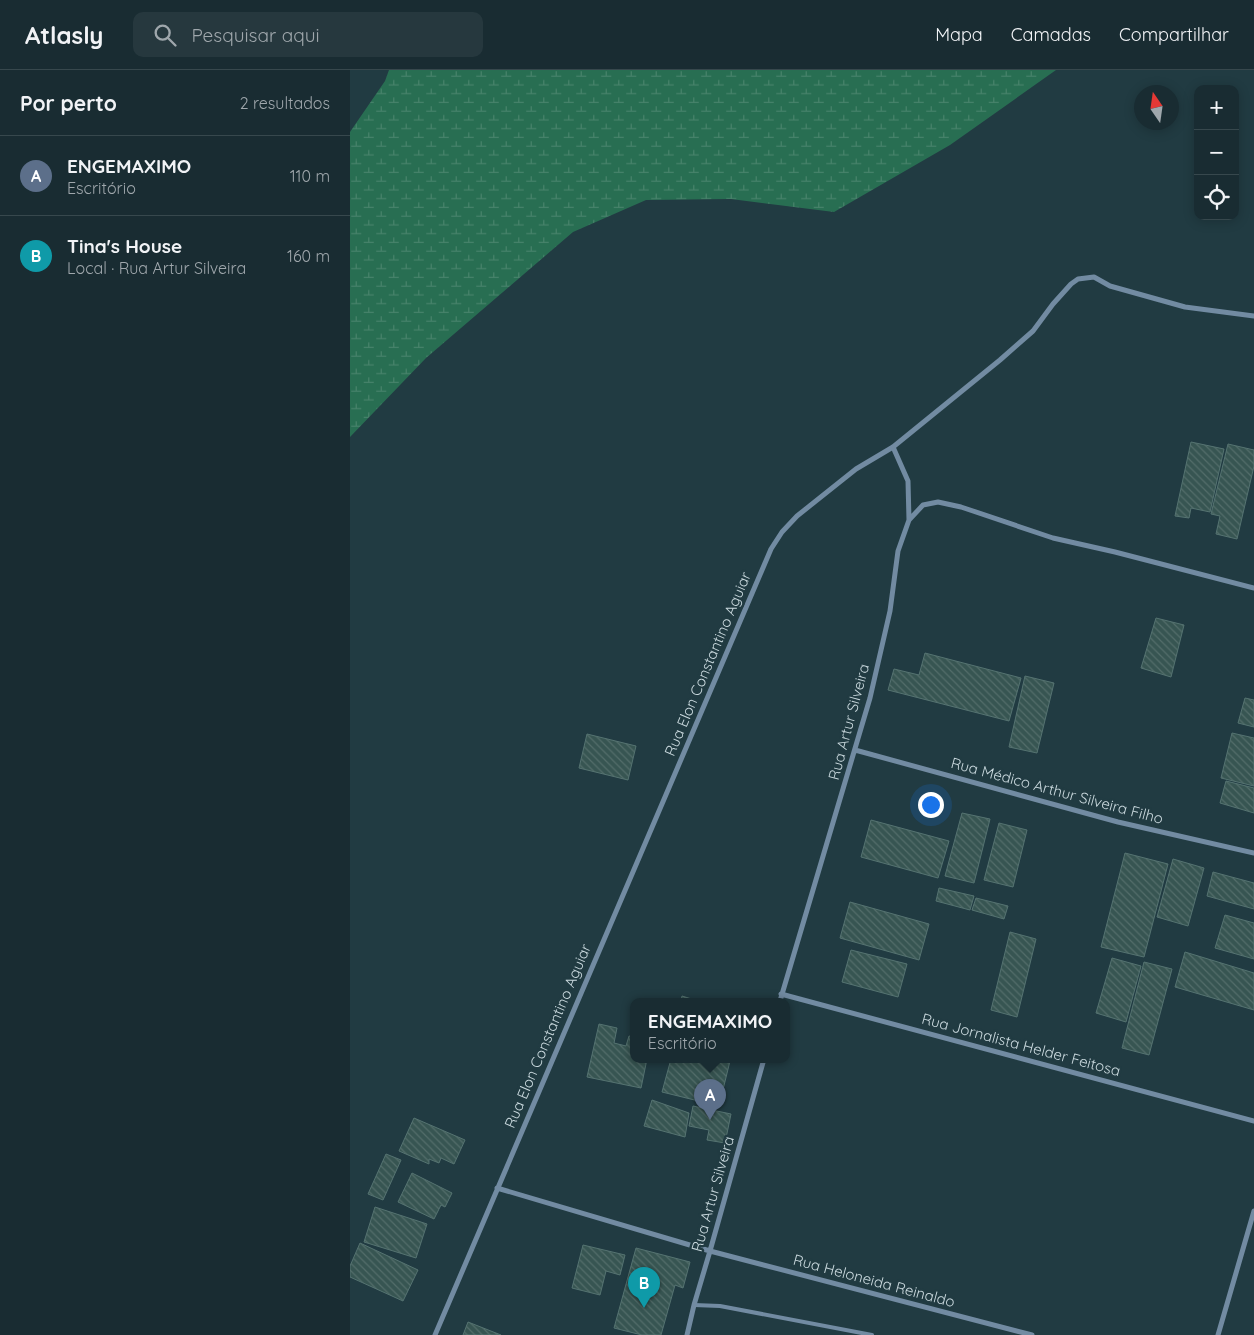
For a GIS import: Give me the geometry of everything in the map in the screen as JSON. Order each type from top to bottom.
[{"type":"street","name":"Rua Elon Constantino Aguiar","points":[[435,1335],[771,549],[782,532],[796,516],[856,468],[893,447],[1000,360],[1033,331],[1071,284],[1078,279],[1094,277],[1110,286],[1185,307],[1254,316]]},
{"type":"street","name":"Rua Artur Silveira","points":[[781,998],[870,698],[890,611],[898,551],[909,520],[908,481],[893,447]]},
{"type":"street","points":[[909,520],[923,505],[938,502],[961,506],[1053,538],[1254,588]]},
{"type":"street","name":"Rua Médico Arthur Silveira Filho","points":[[855,750],[1118,822],[1254,853]]},
{"type":"street","name":"Rua Jornalista Helder Feitosa","points":[[782,994],[1254,1121]]},
{"type":"street","name":"Rua Artur Silveira","points":[[687,1335],[763,1063]]},
{"type":"street","name":"Rua Heloneida Reinaldo","points":[[497,1188],[710,1251],[1032,1335]]},
{"type":"street","points":[[1218,1335],[1254,1211]]},
{"type":"lane","points":[[694,1305],[720,1306],[872,1335]]},
{"type":"green space","points":[[389,70],[1056,70],[950,145],[834,212],[731,199],[646,200],[573,232],[426,358],[350,437],[350,132],[385,81]]},
{"type":"building","points":[[1191,442],[1224,449],[1210,512],[1191,508],[1189,518],[1175,516]]},
{"type":"building","points":[[1228,444],[1254,450],[1254,466],[1237,539],[1216,534],[1220,516],[1211,514]]},
{"type":"building","points":[[1156,618],[1184,625],[1171,677],[1141,668]]},
{"type":"building","points":[[925,653],[1021,678],[1009,721],[888,690],[894,669],[919,675]]},
{"type":"building","points":[[1025,676],[1054,683],[1037,753],[1009,747]]},
{"type":"building","points":[[1245,698],[1254,700],[1254,727],[1238,723]]},
{"type":"building","points":[[1232,733],[1254,738],[1254,786],[1221,778]]},
{"type":"building","points":[[587,734],[636,746],[628,780],[579,768]]},
{"type":"building","points":[[1226,781],[1254,788],[1254,813],[1220,803]]},
{"type":"building","points":[[962,813],[990,819],[974,883],[945,876]]},
{"type":"building","points":[[871,820],[949,841],[938,878],[861,857]]},
{"type":"building","points":[[999,823],[1027,830],[1013,887],[984,880]]},
{"type":"building","points":[[1125,853],[1168,864],[1144,957],[1101,947]]},
{"type":"building","points":[[1173,859],[1204,868],[1188,926],[1157,917]]},
{"type":"building","points":[[1213,872],[1254,883],[1254,909],[1207,896]]},
{"type":"building","points":[[939,888],[974,896],[970,910],[936,901]]},
{"type":"building","points":[[976,898],[1008,906],[1004,919],[972,910]]},
{"type":"building","points":[[850,902],[929,924],[919,960],[840,938]]},
{"type":"building","points":[[1225,915],[1254,923],[1254,959],[1215,948]]},
{"type":"building","points":[[1010,932],[1036,939],[1017,1017],[991,1010]]},
{"type":"building","points":[[851,950],[907,964],[898,997],[842,982]]},
{"type":"building","points":[[1185,952],[1254,973],[1254,1010],[1175,987]]},
{"type":"building","points":[[1112,958],[1141,966],[1126,1022],[1096,1013]]},
{"type":"building","points":[[1144,962],[1172,969],[1149,1055],[1122,1048]]},
{"type":"building","points":[[599,1024],[617,1028],[614,1043],[626,1046],[630,1036],[630,1063],[646,1063],[641,1088],[587,1077]]},
{"type":"building","points":[[670,1063],[730,1063],[719,1106],[662,1092]]},
{"type":"building","points":[[652,1100],[689,1113],[685,1137],[644,1126]]},
{"type":"building","points":[[693,1106],[731,1114],[725,1143],[707,1140],[709,1130],[689,1126]]},
{"type":"building","points":[[414,1118],[465,1140],[454,1164],[441,1158],[439,1163],[429,1159],[429,1164],[399,1151]]},
{"type":"building","points":[[386,1154],[401,1160],[383,1200],[368,1194]]},
{"type":"building","points":[[412,1173],[452,1193],[445,1207],[441,1205],[434,1219],[398,1202]]},
{"type":"building","points":[[375,1207],[427,1224],[416,1258],[364,1242]]},
{"type":"building","points":[[360,1243],[418,1270],[403,1301],[350,1277],[350,1266]]},
{"type":"building","points":[[583,1245],[625,1255],[620,1275],[606,1271],[600,1295],[572,1288]]},
{"type":"building","points":[[636,1248],[690,1262],[683,1288],[675,1285],[661,1335],[642,1335],[614,1328]]},
{"type":"building","points":[[468,1322],[501,1335],[463,1335]]},
{"type":"place","name":"ENGEMAXIMO","points":[[710,1120]]},
{"type":"place","name":"Tina's House","points":[[644,1308]]}]
